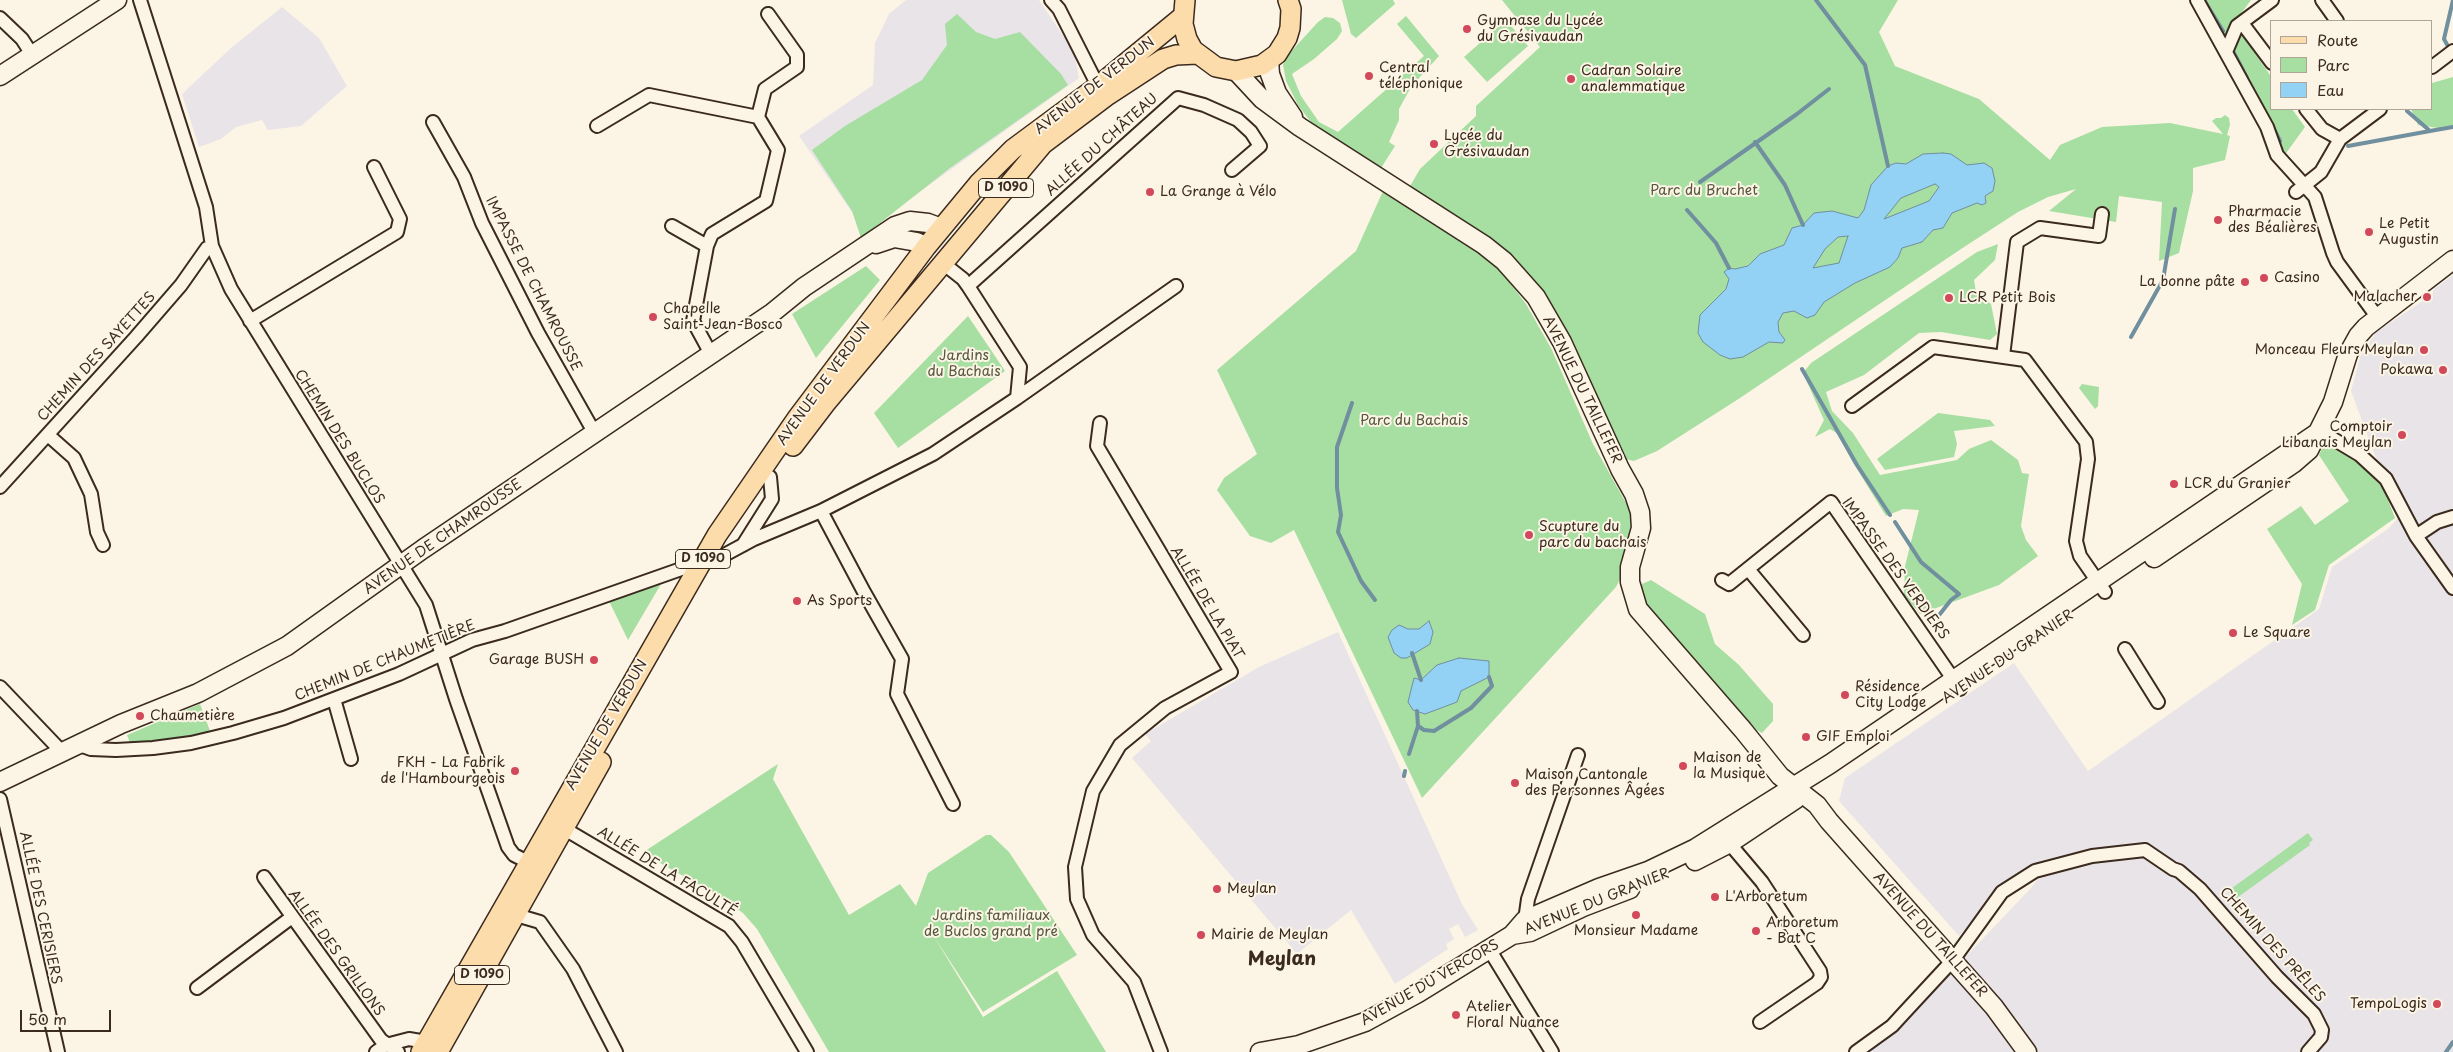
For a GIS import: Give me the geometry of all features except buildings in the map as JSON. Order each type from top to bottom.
[{"type":"main road","points":[[1184,8],[1184,32],[1197,54],[1216,67],[1236,71],[1254,68],[1270,60],[1276,54],[1287,38],[1291,19],[1288,0]]},
{"type":"main road","name":"AVENUE DE VERDUN","points":[[706,564],[717,535],[798,417],[941,228],[1013,148],[1098,86],[1184,8]]},
{"type":"main road","name":"AVENUE DE VERDUN","points":[[432,1048],[706,564],[825,404],[1050,138],[1123,85],[1163,60],[1176,54],[1197,54]]},
{"type":"main road","points":[[941,228],[949,258]]},
{"type":"main road","points":[[926,246],[949,258]]},
{"type":"main road","name":"AVENUE DE VERDUN","points":[[432,1048],[516,915],[536,866]]},
{"type":"street","points":[[0,76],[118,0]]},
{"type":"street","name":"CHEMIN DES BUCLOS","points":[[140,0],[206,207],[212,246],[231,290],[426,605],[484,780],[511,851],[536,866]]},
{"type":"street","points":[[2197,0],[2267,127],[2277,155],[2300,188],[2315,197],[2332,253],[2378,318]]},
{"type":"street","points":[[2226,52],[2238,26],[2272,0]]},
{"type":"street","points":[[2322,0],[2336,20]]},
{"type":"street","points":[[1055,4],[1098,86]]},
{"type":"street","points":[[711,354],[693,321],[707,246],[712,234],[766,201],[778,150],[758,117],[765,89],[797,67],[797,56],[768,14]]},
{"type":"street","points":[[0,18],[22,39],[33,56]]},
{"type":"street","points":[[2242,23],[2270,60]]},
{"type":"street","points":[[2433,66],[2450,53]]},
{"type":"street","name":"AVENUE DU TAILLEFER","points":[[1270,60],[1270,74],[1277,92],[1300,127]]},
{"type":"street","name":"AVENUE DU TAILLEFER","points":[[1236,71],[1262,99],[1300,127],[1484,245],[1504,261],[1536,297],[1562,342],[1620,470],[1634,494],[1640,512],[1641,528],[1630,567],[1630,582],[1638,609],[1743,730],[1780,776],[1817,805],[1829,821],[1994,1007],[2027,1052]]},
{"type":"street","points":[[597,126],[649,95],[758,117]]},
{"type":"street","name":"ALLÉE DU CHÂTEAU","points":[[966,282],[1178,98],[1204,105],[1238,120],[1251,132],[1260,146],[1232,170]]},
{"type":"street","points":[[2307,110],[2322,129],[2340,139]]},
{"type":"street","points":[[2300,188],[2321,172],[2340,139],[2379,110]]},
{"type":"street","name":"IMPASSE DE CHAMROUSSE","points":[[432,122],[464,177],[482,223],[538,333],[594,432]]},
{"type":"street","points":[[250,321],[397,232],[400,219],[374,167]]},
{"type":"street","points":[[2003,356],[2017,242],[2040,228],[2099,236],[2102,214]]},
{"type":"street","name":"AVENUE DE CHAMROUSSE","points":[[4,775],[198,692],[247,669],[288,646],[400,565],[772,313],[804,287],[895,226],[910,221],[928,223],[941,228]]},
{"type":"street","points":[[672,226],[707,246]]},
{"type":"street","name":"AVENUE DE CHAMROUSSE","points":[[862,249],[894,238],[917,242],[926,246]]},
{"type":"street","name":"CHEMIN DES SAYETTES","points":[[0,486],[136,337],[181,284],[207,248],[212,246]]},
{"type":"street","points":[[949,258],[1020,367],[1017,398]]},
{"type":"street","points":[[2453,260],[2378,318],[2358,336],[2348,354],[2333,402],[2320,431],[2360,455],[2386,479],[2416,536],[2453,588]]},
{"type":"street","name":"CHEMIN DE CHAUMETIÈRE","points":[[69,748],[116,750],[190,742],[284,718],[399,674],[472,640],[505,631],[684,568],[706,564],[743,545],[821,511],[932,454],[1017,398],[1176,286]]},
{"type":"street","points":[[1852,406],[1933,347],[2024,360],[2086,442],[2088,459],[2076,541],[2080,556],[2101,588]]},
{"type":"street","name":"ALLÉE DE LA PIAT","points":[[1100,423],[1097,446],[1231,672],[1166,708],[1120,745],[1093,791],[1075,867],[1077,899],[1093,935],[1134,982],[1161,1052]]},
{"type":"street","name":"AVENUE DU GRANIER","points":[[1512,935],[1527,926],[1583,907],[1677,870],[1800,790],[2101,588],[2320,431]]},
{"type":"street","points":[[48,435],[74,458],[91,494],[97,532],[103,545]]},
{"type":"street","name":"CHEMIN DE CHAUMETIÈRE","points":[[743,545],[772,499],[770,477]]},
{"type":"street","name":"IMPASSE DES VERDIERS","points":[[1722,580],[1729,584],[1831,502],[1957,683]]},
{"type":"street","points":[[821,511],[902,659],[897,694],[953,804]]},
{"type":"street","points":[[2416,536],[2437,522],[2453,517]]},
{"type":"street","points":[[1748,569],[1803,635]]},
{"type":"street","points":[[2126,649],[2158,702]]},
{"type":"street","points":[[0,686],[69,748]]},
{"type":"street","points":[[334,699],[351,759]]},
{"type":"street","points":[[1527,926],[1529,895],[1578,755]]},
{"type":"street","name":"ALLÉE DES CERISIERS","points":[[0,799],[4,830],[58,1052]]},
{"type":"street","name":"ALLÉE DE LA FACULTÉ","points":[[558,825],[729,926],[742,942],[807,1052]]},
{"type":"street","points":[[1726,838],[1762,882],[1820,971],[1821,977],[1817,983],[1760,1022]]},
{"type":"street","name":"CHEMIN DES PRÊLES","points":[[1952,960],[2002,892],[2036,871],[2092,856],[2144,850],[2173,870],[2179,871],[2200,889],[2277,977],[2314,1014],[2322,1030],[2321,1037],[2308,1052]]},
{"type":"street","name":"ALLÉE DES GRILLONS","points":[[264,877],[381,1048]]},
{"type":"street","points":[[516,915],[540,922],[573,969],[616,1052]]},
{"type":"street","points":[[197,988],[292,917]]},
{"type":"street","name":"AVENUE DU VERCORS","points":[[1260,1052],[1299,1045],[1365,1022],[1418,993],[1512,935]]},
{"type":"street","points":[[1489,949],[1552,1052]]},
{"type":"street","points":[[1856,1052],[1892,1026],[1952,960]]},
{"type":"street","points":[[381,1048],[409,1039],[432,1048]]},
{"type":"street","points":[[381,1048],[398,1052]]},
{"type":"shaded area","points":[[906,0],[1039,0],[1074,52],[1079,78],[865,231],[799,136],[873,85],[875,43],[889,14]]},
{"type":"shaded area","points":[[282,7],[319,38],[347,86],[301,126],[268,130],[262,120],[236,127],[221,139],[199,147],[182,94],[231,48]]},
{"type":"shaded area","points":[[2453,275],[2453,1052],[1870,1052],[1953,970],[2031,888],[2054,858],[2025,868],[1998,890],[1959,936],[1839,801],[1845,778],[2014,663],[2088,771],[2319,609],[2332,567],[2388,529],[2398,518],[2351,391],[2360,357],[2376,332],[2432,295],[2434,289]]},
{"type":"shaded area","points":[[1338,632],[1462,904],[1478,930],[1465,937],[1458,924],[1449,929],[1454,939],[1446,944],[1448,949],[1395,984],[1351,910],[1297,954],[1132,758],[1151,741],[1145,734],[1259,667]]},
{"type":"green space","points":[[1342,0],[1393,0],[1395,4],[1356,38],[1351,34]]},
{"type":"green space","name":"Parc du Bruchet","points":[[1502,0],[1898,0],[1879,32],[1895,66],[1979,99],[2050,160],[2060,145],[2102,127],[2170,123],[2223,134],[2212,121],[2225,115],[2229,118],[2230,125],[2227,135],[2230,136],[2225,160],[2193,168],[2193,191],[2179,253],[2159,261],[2162,202],[2119,196],[2116,222],[2049,211],[2076,189],[2048,197],[2018,212],[1961,249],[1740,398],[1657,451],[1634,461],[1625,459],[1560,321],[1409,188],[1420,169],[1476,116],[1476,106],[1540,47]]},
{"type":"green space","points":[[2200,0],[2251,0],[2234,23],[2270,75],[2270,110],[2293,110],[2305,127],[2284,156]]},
{"type":"green space","points":[[957,14],[976,32],[995,39],[1020,32],[1061,74],[1068,85],[950,168],[861,238],[852,211],[812,150],[845,126],[922,80],[947,45],[945,24]]},
{"type":"green space","points":[[1406,16],[1439,56],[1411,87],[1399,109],[1399,120],[1389,142],[1395,146],[1381,168],[1319,131],[1298,105],[1286,81],[1283,65],[1287,56],[1318,22],[1325,17],[1333,18],[1340,23],[1342,31],[1337,39],[1314,59],[1292,74],[1301,96],[1319,122],[1338,132],[1424,56],[1397,24]]},
{"type":"green space","points":[[1506,20],[1528,46],[1487,82],[1464,57]]},
{"type":"green space","points":[[2453,77],[2453,128],[2445,129],[2418,125],[2411,110],[2433,110],[2433,83]]},
{"type":"green space","name":"Parc du Bachais","points":[[1383,191],[1456,236],[1498,267],[1526,304],[1552,350],[1593,444],[1635,519],[1620,579],[1616,587],[1422,798],[1294,530],[1271,543],[1250,536],[1217,490],[1224,478],[1257,454],[1217,370],[1356,251]]},
{"type":"green space","points":[[1998,244],[1995,260],[1974,280],[1976,292],[1991,304],[1997,334],[1990,340],[1941,332],[1919,333],[1864,375],[1826,392],[1832,411],[1853,433],[1880,475],[1957,460],[1969,449],[1991,440],[2018,460],[2022,473],[2029,474],[2021,526],[2026,540],[2038,556],[1999,585],[1920,614],[1904,595],[1905,566],[1919,510],[1903,509],[1886,516],[1852,461],[1838,434],[1830,429],[1815,437],[1824,420],[1803,373],[1811,363],[1977,252]]},
{"type":"green space","points":[[866,266],[880,280],[816,358],[792,314]]},
{"type":"green space","name":"Jardins du Bachais","points":[[968,316],[1005,371],[898,448],[874,413]]},
{"type":"green space","points":[[2082,384],[2099,387],[2098,406],[2095,409],[2079,388]]},
{"type":"green space","points":[[1938,413],[1990,420],[1995,426],[1954,431],[1957,444],[1954,457],[1885,470],[1877,459]]},
{"type":"green space","points":[[2324,445],[2358,459],[2381,482],[2395,518],[2329,565],[2315,610],[2292,625],[2302,584],[2267,529],[2301,506],[2315,525],[2349,501],[2319,455]]},
{"type":"green space","points":[[664,579],[628,640],[608,599]]},
{"type":"green space","points":[[1651,580],[1705,614],[1715,644],[1739,665],[1773,704],[1773,721],[1762,733],[1748,725],[1640,599],[1642,584]]},
{"type":"green space","points":[[200,704],[210,731],[160,742],[130,743],[127,735]]},
{"type":"green space","name":"Jardins familiaux de Buclos grand pré","points":[[778,764],[773,779],[849,915],[900,884],[916,906],[928,873],[986,835],[991,835],[1009,852],[1077,955],[983,1012],[933,935],[983,1017],[1057,971],[1106,1052],[829,1052],[757,929],[743,913],[712,892],[642,853]]},
{"type":"green space","points":[[2308,833],[2313,840],[2309,843],[2310,845],[2234,900],[2228,891]]},
{"type":"water","points":[[1923,154],[1951,154],[1967,165],[1984,163],[1992,168],[1995,181],[1993,191],[1985,196],[1986,203],[1982,205],[1977,203],[1952,213],[1943,228],[1933,230],[1922,242],[1902,248],[1898,258],[1890,267],[1855,283],[1824,302],[1815,315],[1807,318],[1794,311],[1783,313],[1778,322],[1779,332],[1785,340],[1783,343],[1769,342],[1743,357],[1730,359],[1720,355],[1703,342],[1698,333],[1700,315],[1726,289],[1729,279],[1724,272],[1729,268],[1735,269],[1748,266],[1760,254],[1784,245],[1792,228],[1803,225],[1814,213],[1832,211],[1858,218],[1864,210],[1871,185],[1888,166],[1896,163],[1906,164]],"holes":[[[1935,184],[1939,187],[1929,201],[1884,219],[1901,198]],[[1848,236],[1839,263],[1813,268],[1825,249],[1838,237]]]},
{"type":"water","points":[[1429,621],[1433,632],[1430,644],[1407,658],[1401,658],[1394,653],[1388,637],[1392,630],[1399,625],[1408,629],[1419,629]]},
{"type":"water","points":[[1459,658],[1489,661],[1489,677],[1461,691],[1457,702],[1425,714],[1413,710],[1408,702],[1414,678],[1421,680],[1437,665]]},
{"type":"waterway","points":[[1816,0],[1865,65],[1888,166]]},
{"type":"waterway","points":[[2204,0],[2223,31]]},
{"type":"waterway","points":[[2450,50],[2444,39],[2453,0]]},
{"type":"waterway","points":[[2233,51],[2247,78]]},
{"type":"waterway","points":[[1700,182],[1797,114],[1829,89]]},
{"type":"waterway","points":[[2407,111],[2430,131],[2453,127]]},
{"type":"waterway","points":[[2275,131],[2280,141]]},
{"type":"waterway","points":[[2348,146],[2430,131]]},
{"type":"waterway","points":[[1755,142],[1785,185],[1803,225]]},
{"type":"waterway","points":[[2131,337],[2163,280],[2175,209]]},
{"type":"waterway","points":[[1687,210],[1716,243],[1729,268]]},
{"type":"waterway","points":[[1802,369],[1857,465],[1890,515]]},
{"type":"waterway","points":[[1352,403],[1337,447],[1337,488],[1341,515],[1338,532],[1361,581],[1375,600]]},
{"type":"waterway","points":[[1895,522],[1921,562],[1959,594],[1951,600],[1936,619]]},
{"type":"waterway","points":[[1412,653],[1421,680]]},
{"type":"waterway","points":[[1409,754],[1418,726],[1424,730],[1434,731],[1471,708],[1492,686],[1489,677]]},
{"type":"waterway","points":[[1417,711],[1418,726]]},
{"type":"waterway","points":[[1404,776],[1405,771]]},
{"type":"waterway","points":[[2446,1052],[2453,1042]]},
{"type":"place","name":"Gymnase du Lycée du Grésivaudan","points":[[1467,29]]},
{"type":"place","name":"Central téléphonique","points":[[1369,76]]},
{"type":"place","name":"Cadran Solaire analemmatique","points":[[1571,79]]},
{"type":"place","name":"Lycée du Grésivaudan","points":[[1434,144]]},
{"type":"place","name":"La Grange à Vélo","points":[[1150,192]]},
{"type":"place","name":"Pharmacie des Béalières","points":[[2218,220]]},
{"type":"place","name":"Le Petit Augustin","points":[[2369,232]]},
{"type":"place","name":"Casino","points":[[2264,278]]},
{"type":"place","name":"La bonne pâte","points":[[2245,282]]},
{"type":"place","name":"Malacher","points":[[2427,297]]},
{"type":"place","name":"LCR Petit Bois","points":[[1949,298]]},
{"type":"place","name":"Chapelle Saint-Jean-Bosco","points":[[653,317]]},
{"type":"place","name":"Monceau Fleurs Meylan","points":[[2424,350]]},
{"type":"place","name":"Pokawa","points":[[2443,370]]},
{"type":"place","name":"Comptoir Libanais Meylan","points":[[2402,435]]},
{"type":"place","name":"LCR du Granier","points":[[2174,484]]},
{"type":"place","name":"Scupture du parc du bachais","points":[[1529,535]]},
{"type":"place","name":"As Sports","points":[[797,601]]},
{"type":"place","name":"Le Square","points":[[2233,633]]},
{"type":"place","name":"Garage BUSH","points":[[594,660]]},
{"type":"place","name":"Résidence City Lodge","points":[[1845,695]]},
{"type":"place","name":"Chaumetière","points":[[140,716]]},
{"type":"place","name":"GIF Emploi","points":[[1806,737]]},
{"type":"place","name":"Maison de la Musique","points":[[1683,766]]},
{"type":"place","name":"FKH - La Fabrik de l'Hambourgeois","points":[[515,771]]},
{"type":"place","name":"Maison Cantonale des Personnes Âgées","points":[[1515,783]]},
{"type":"place","name":"Meylan","points":[[1217,889]]},
{"type":"place","name":"L'Arboretum","points":[[1715,897]]},
{"type":"place","name":"Monsieur Madame","points":[[1636,915]]},
{"type":"place","name":"Arboretum - Bat C","points":[[1756,931]]},
{"type":"place","name":"Mairie de Meylan","points":[[1201,935]]},
{"type":"place","name":"TempoLogis","points":[[2437,1004]]},
{"type":"place","name":"Atelier Floral Nuance","points":[[1456,1015]]},
{"type":"district","name":"Meylan","points":[[1282,960]]}]
